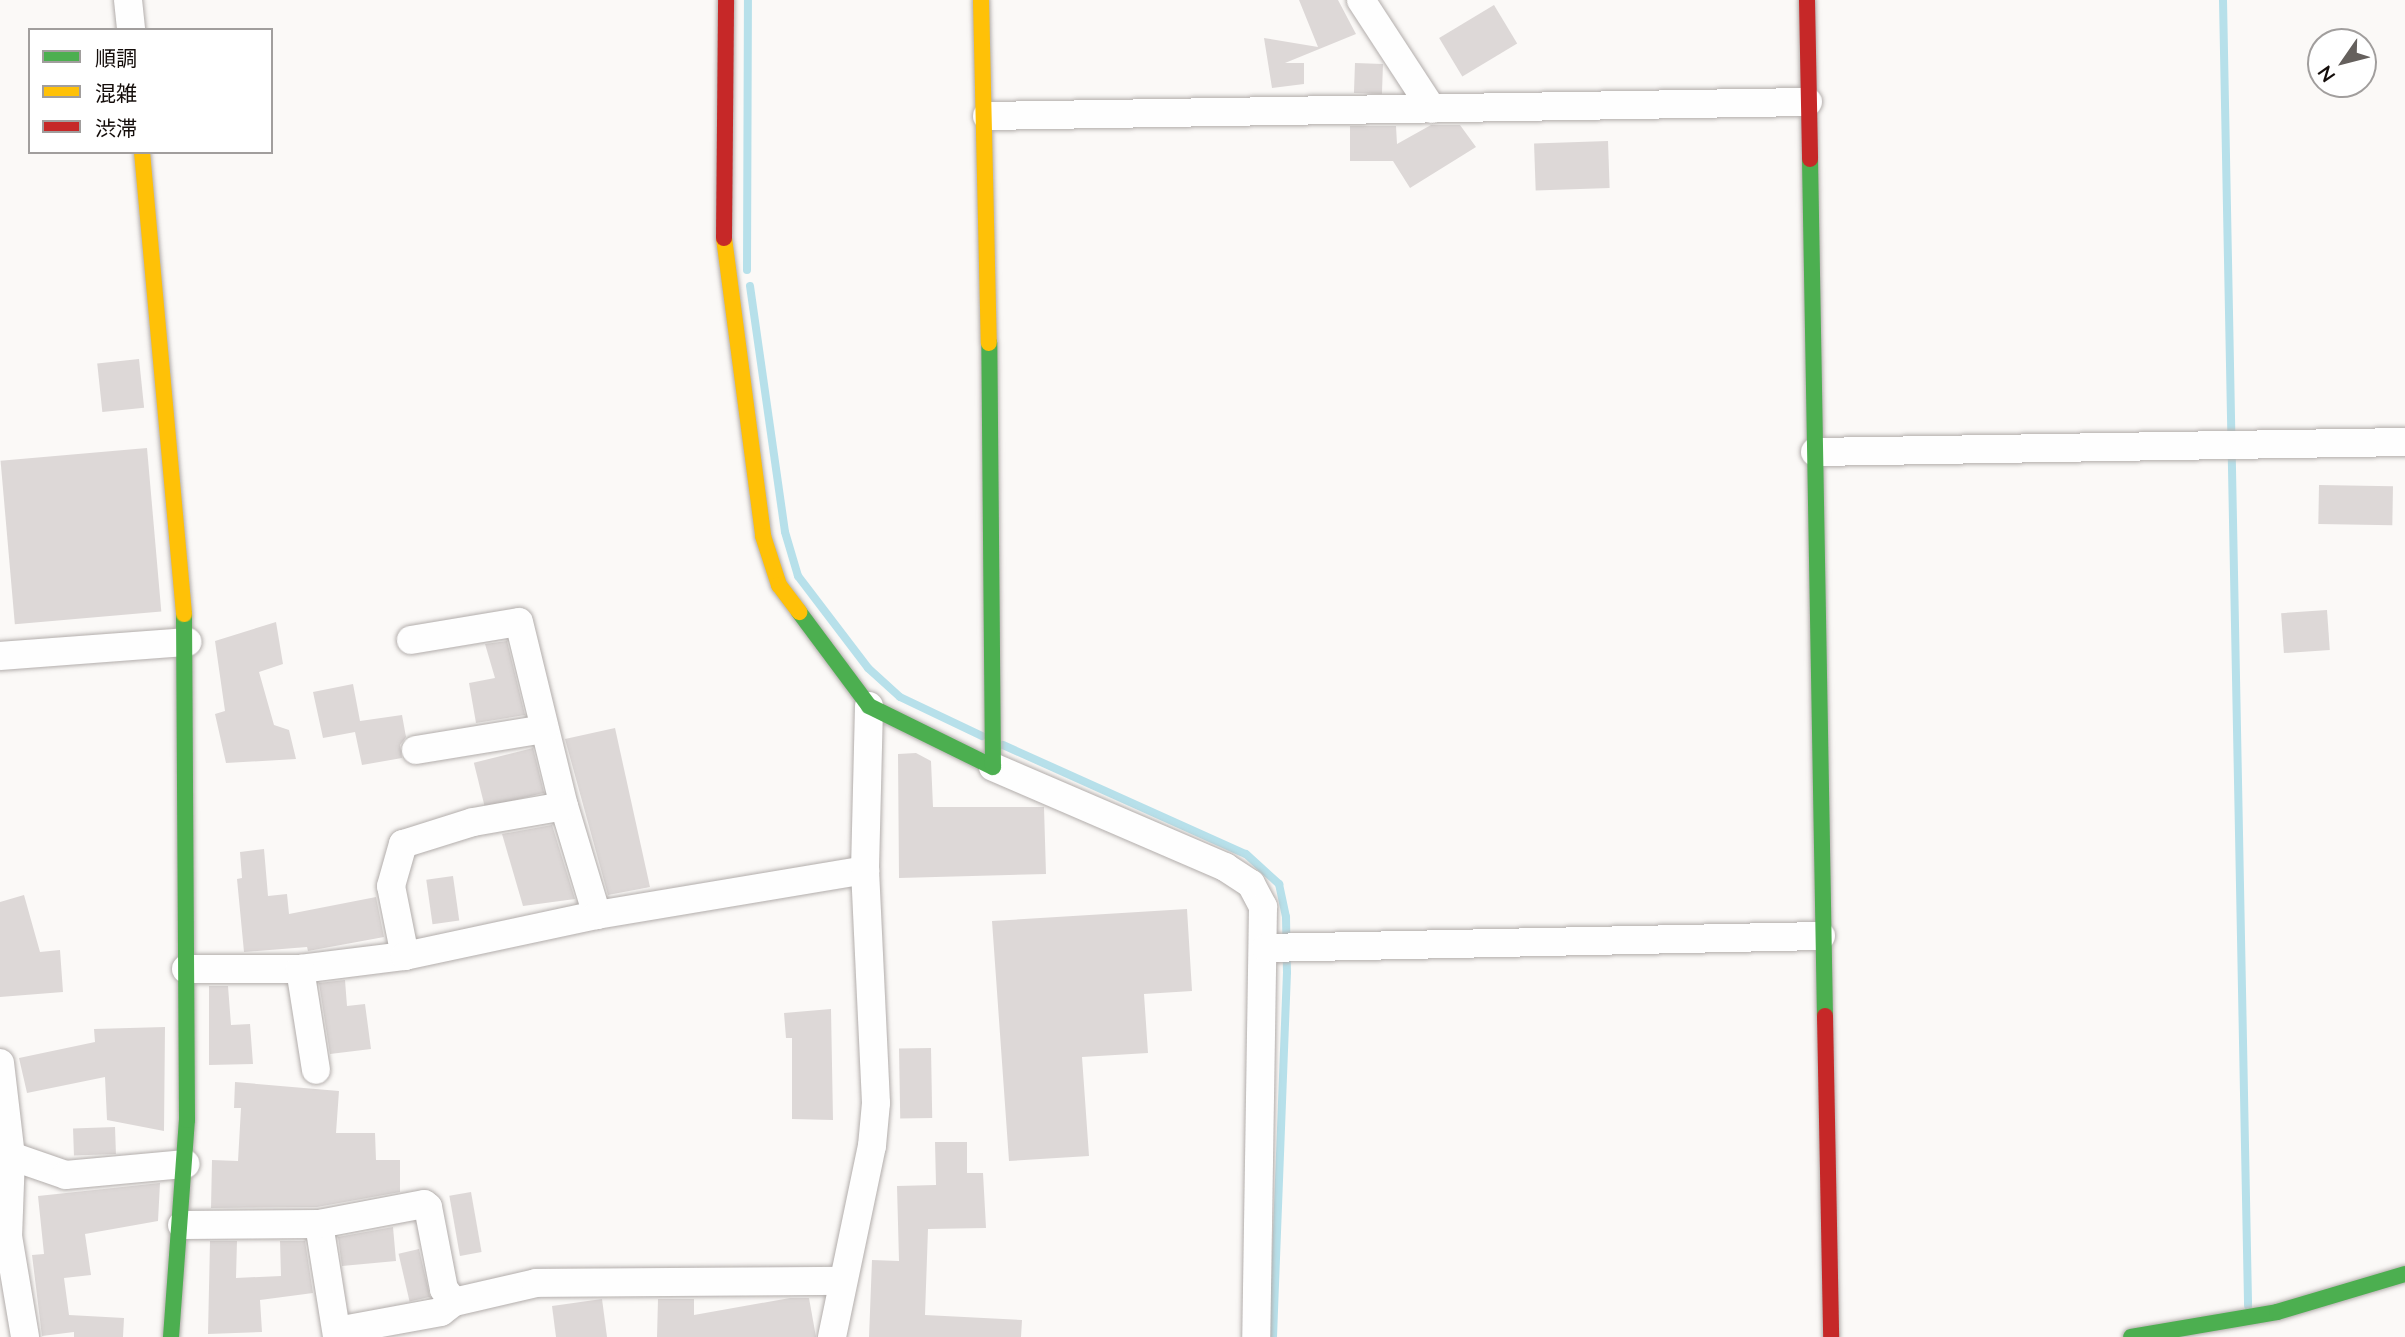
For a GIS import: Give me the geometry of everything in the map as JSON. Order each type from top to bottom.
[{"type":"street","points":[[128,0],[131,28]]},
{"type":"street","points":[[726,0],[724,237],[763,537],[779,584],[869,706],[1225,867],[1251,884],[1264,907],[1269,947],[1256,1337]]},
{"type":"street","points":[[981,0],[987,116],[993,761]]},
{"type":"street","points":[[1361,0],[1432,108]]},
{"type":"street","points":[[1807,0],[1821,936],[1831,1337]]},
{"type":"street","points":[[987,116],[1808,102]]},
{"type":"street","points":[[142,154],[187,642],[185,1164],[182,1225],[174,1253],[171,1337]]},
{"type":"street","points":[[1815,452],[2405,442]]},
{"type":"street","points":[[411,640],[519,622],[564,806],[597,915]]},
{"type":"street","points":[[0,656],[187,642]]},
{"type":"street","points":[[832,1337],[841,1281],[872,1146],[876,1103],[865,870],[869,706]]},
{"type":"street","points":[[416,750],[544,729]]},
{"type":"street","points":[[405,956],[391,886],[403,844],[473,822],[564,806]]},
{"type":"street","points":[[186,970],[300,969],[405,956],[597,915],[865,870]]},
{"type":"street","points":[[1269,947],[1821,936]]},
{"type":"street","points":[[300,969],[316,1070]]},
{"type":"street","points":[[0,1063],[11,1156],[8,1236],[25,1337]]},
{"type":"street","points":[[11,1156],[66,1175],[185,1164]]},
{"type":"street","points":[[182,1225],[319,1224],[424,1204],[428,1207],[443,1289],[454,1302]]},
{"type":"street","points":[[319,1224],[337,1334],[440,1312],[454,1302],[536,1283],[841,1281]]},
{"type":"street","points":[[2131,1337],[2277,1312],[2405,1274]]},
{"type":"building","points":[[1299,0],[1338,0],[1356,34],[1285,63],[1304,63],[1304,84],[1272,88],[1264,38],[1318,47]]},
{"type":"building","points":[[1494,5],[1517,44],[1462,77],[1439,38]]},
{"type":"building","points":[[1355,63],[1383,64],[1382,94],[1354,93]]},
{"type":"building","points":[[1431,125],[1460,125],[1476,147],[1410,188],[1393,161],[1350,161],[1350,126],[1396,126],[1397,144]]},
{"type":"building","points":[[1608,141],[1610,188],[1536,191],[1534,144]]},
{"type":"building","points":[[139,359],[144,408],[102,412],[97,363]]},
{"type":"building","points":[[147,448],[161,611],[15,624],[1,461]]},
{"type":"building","points":[[2319,485],[2393,486],[2392,525],[2318,524]]},
{"type":"building","points":[[2327,610],[2330,650],[2284,653],[2281,613]]},
{"type":"building","points":[[276,622],[283,664],[259,672],[274,725],[289,730],[296,759],[226,763],[215,714],[225,711],[215,641]]},
{"type":"building","points":[[507,641],[525,715],[476,723],[469,683],[495,678],[485,644]]},
{"type":"building","points":[[353,684],[360,721],[402,715],[406,737],[400,745],[402,758],[362,765],[355,732],[323,738],[313,692]]},
{"type":"building","points":[[615,728],[650,887],[608,895],[565,739]]},
{"type":"building","points":[[533,748],[544,793],[485,807],[474,763]]},
{"type":"building","points":[[916,753],[931,761],[933,807],[1044,807],[1046,874],[899,878],[898,754]]},
{"type":"building","points":[[552,825],[575,899],[523,906],[502,834]]},
{"type":"building","points":[[264,849],[268,896],[287,894],[289,914],[376,897],[384,937],[308,951],[307,947],[244,952],[237,879],[242,878],[240,852]]},
{"type":"building","points":[[453,876],[459,921],[433,924],[426,880]]},
{"type":"building","points":[[24,895],[40,952],[60,950],[63,992],[0,997],[0,902]]},
{"type":"building","points":[[1187,909],[1192,991],[1144,994],[1148,1053],[1082,1057],[1089,1156],[1009,1161],[992,921]]},
{"type":"building","points":[[345,980],[347,1006],[365,1004],[371,1049],[330,1054],[319,983]]},
{"type":"building","points":[[209,986],[228,986],[231,1025],[250,1024],[253,1064],[209,1065]]},
{"type":"building","points":[[831,1009],[833,1120],[792,1119],[792,1038],[786,1038],[784,1013]]},
{"type":"building","points":[[165,1027],[164,1131],[107,1120],[105,1077],[27,1093],[19,1058],[95,1042],[94,1029]]},
{"type":"building","points":[[931,1048],[932,1118],[900,1119],[899,1049]]},
{"type":"building","points":[[235,1082],[339,1091],[336,1133],[375,1133],[376,1160],[400,1160],[400,1192],[317,1207],[211,1208],[212,1160],[238,1161],[241,1108],[234,1108]]},
{"type":"building","points":[[115,1127],[116,1154],[74,1155],[73,1128]]},
{"type":"building","points":[[935,1142],[967,1142],[967,1173],[983,1173],[986,1228],[928,1229],[925,1315],[1022,1320],[1021,1337],[869,1337],[872,1260],[899,1261],[897,1186],[936,1185]]},
{"type":"building","points":[[160,1183],[158,1221],[85,1234],[91,1275],[64,1278],[69,1315],[124,1318],[123,1337],[74,1337],[74,1332],[42,1336],[32,1255],[44,1254],[38,1196]]},
{"type":"building","points":[[471,1192],[482,1252],[460,1256],[449,1196]]},
{"type":"building","points":[[393,1227],[396,1261],[342,1266],[338,1237]]},
{"type":"building","points":[[210,1241],[237,1241],[236,1278],[281,1276],[280,1241],[305,1241],[313,1293],[260,1300],[262,1332],[208,1334]]},
{"type":"building","points":[[419,1249],[430,1297],[410,1301],[399,1254]]},
{"type":"building","points":[[790,1298],[809,1298],[816,1337],[657,1337],[658,1299],[694,1299],[694,1315]]},
{"type":"building","points":[[602,1299],[607,1337],[556,1337],[552,1306]]},
{"type":"waterway","points":[[747,270],[748,0]]},
{"type":"waterway","points":[[2223,0],[2248,1306]]},
{"type":"waterway","points":[[750,286],[785,532],[798,576],[868,668],[900,697],[982,736]]},
{"type":"waterway","points":[[1003,745],[1246,854],[1279,884],[1286,917],[1287,972],[1273,1337]]},
{"type":"traffic: fast","points":[[1810,159],[1825,1016]]},
{"type":"traffic: fast","points":[[799,612],[869,706],[993,767],[989,343]]},
{"type":"traffic: fast","points":[[171,1337],[187,1120],[184,614]]},
{"type":"traffic: fast","points":[[2131,1337],[2277,1312],[2405,1274]]},
{"type":"traffic: slow","points":[[981,0],[989,343]]},
{"type":"traffic: slow","points":[[142,154],[184,614]]},
{"type":"traffic: slow","points":[[724,238],[763,536],[779,585],[799,612]]},
{"type":"traffic: jam","points":[[724,238],[726,0]]},
{"type":"traffic: jam","points":[[1807,0],[1810,159]]},
{"type":"traffic: jam","points":[[1825,1016],[1831,1337]]}]
